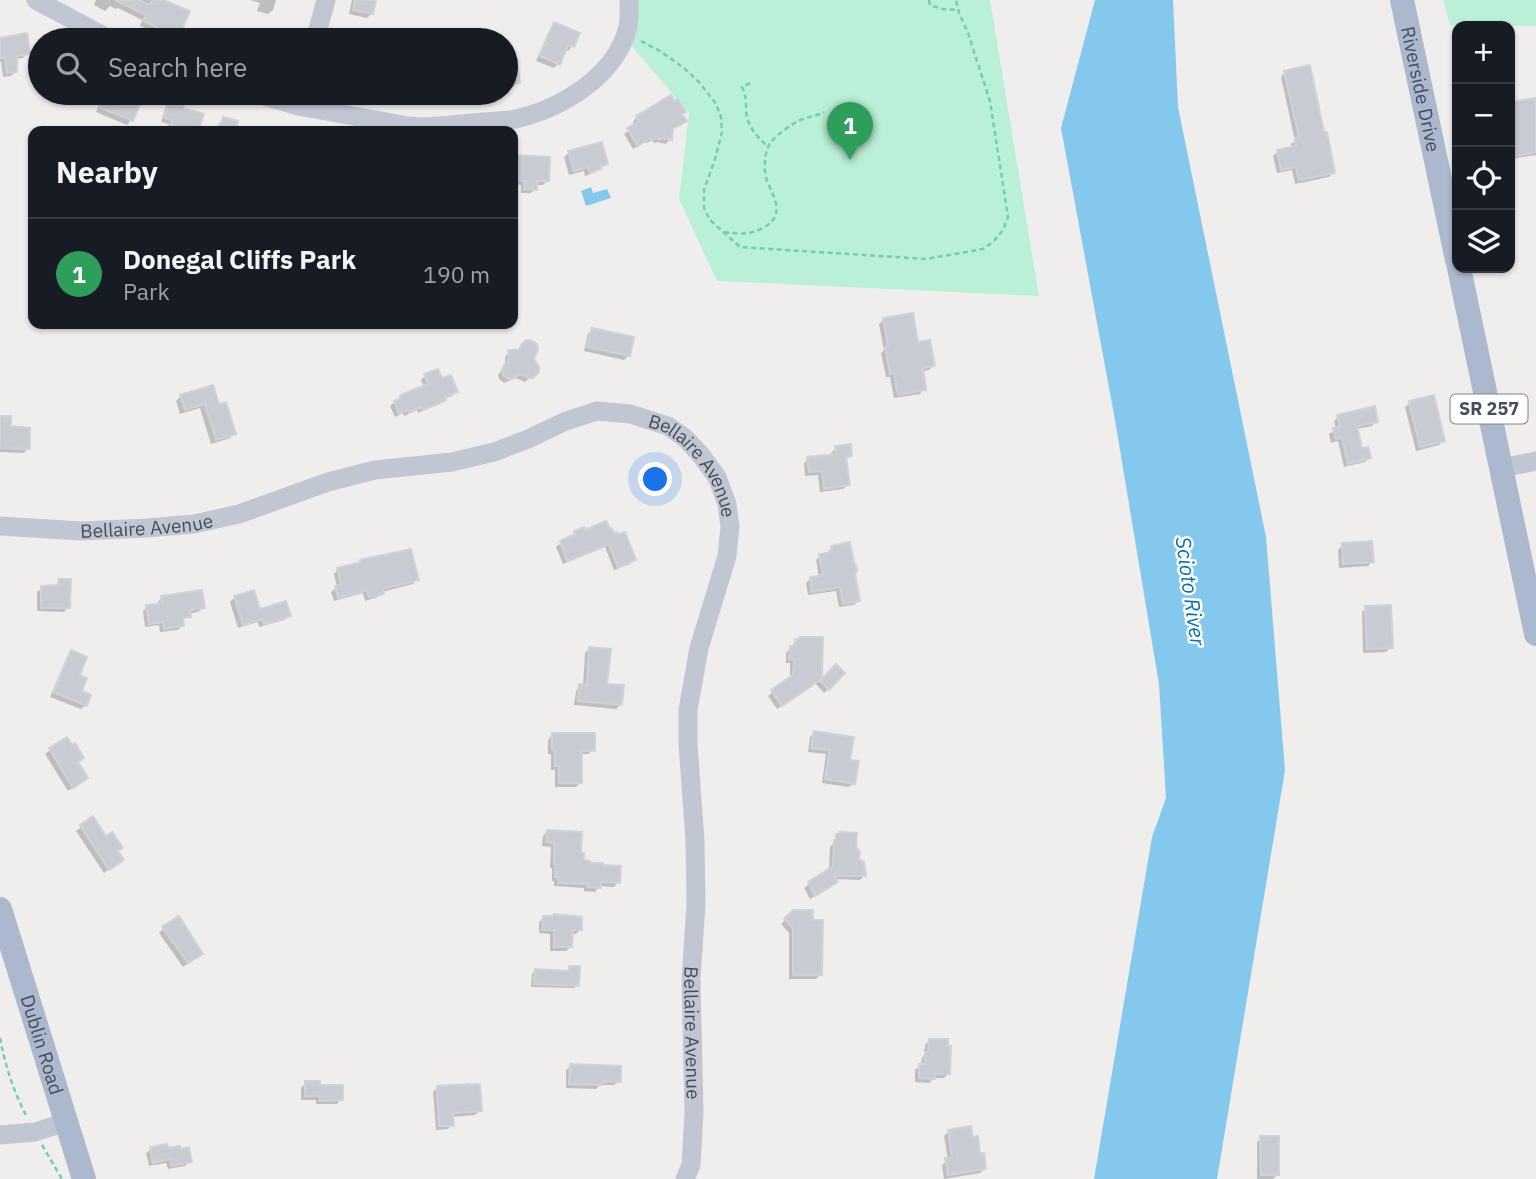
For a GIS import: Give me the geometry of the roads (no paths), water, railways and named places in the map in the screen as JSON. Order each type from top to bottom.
[{"type":"main road","name":"Riverside Drive","points":[[1402,0],[1452,237]]},
{"type":"main road","name":"SR 257","points":[[1460,273],[1536,634]]},
{"type":"main road","name":"Dublin Road","points":[[0,909],[84,1179]]},
{"type":"street","points":[[36,0],[88,28]]},
{"type":"street","points":[[318,28],[326,0]]},
{"type":"street","points":[[437,126],[513,120],[550,107],[575,94],[606,67],[618,50],[628,28],[629,0]]},
{"type":"street","points":[[320,105],[409,126]]},
{"type":"street","name":"Bellaire Avenue","points":[[0,526],[81,531],[194,524],[239,514],[328,482],[375,470],[452,463],[494,452],[566,421],[597,411],[630,414],[668,426],[685,438],[717,477],[727,504],[730,527],[727,556],[699,648],[688,710],[696,904],[691,979],[694,1112],[691,1165],[685,1179]]},
{"type":"street","points":[[1502,468],[1536,461]]},
{"type":"street","points":[[0,1135],[35,1132],[67,1122]]},
{"type":"water","name":"Scioto River","points":[[1095,0],[1173,0],[1178,107],[1266,537],[1285,770],[1217,1179],[1094,1179],[1152,837],[1166,798],[1159,684],[1115,420],[1061,128]]},
{"type":"water","points":[[591,187],[593,193],[607,189],[611,198],[586,206],[581,191]]},
{"type":"place","name":"Donegal Cliffs Park","points":[[850,160]]}]
